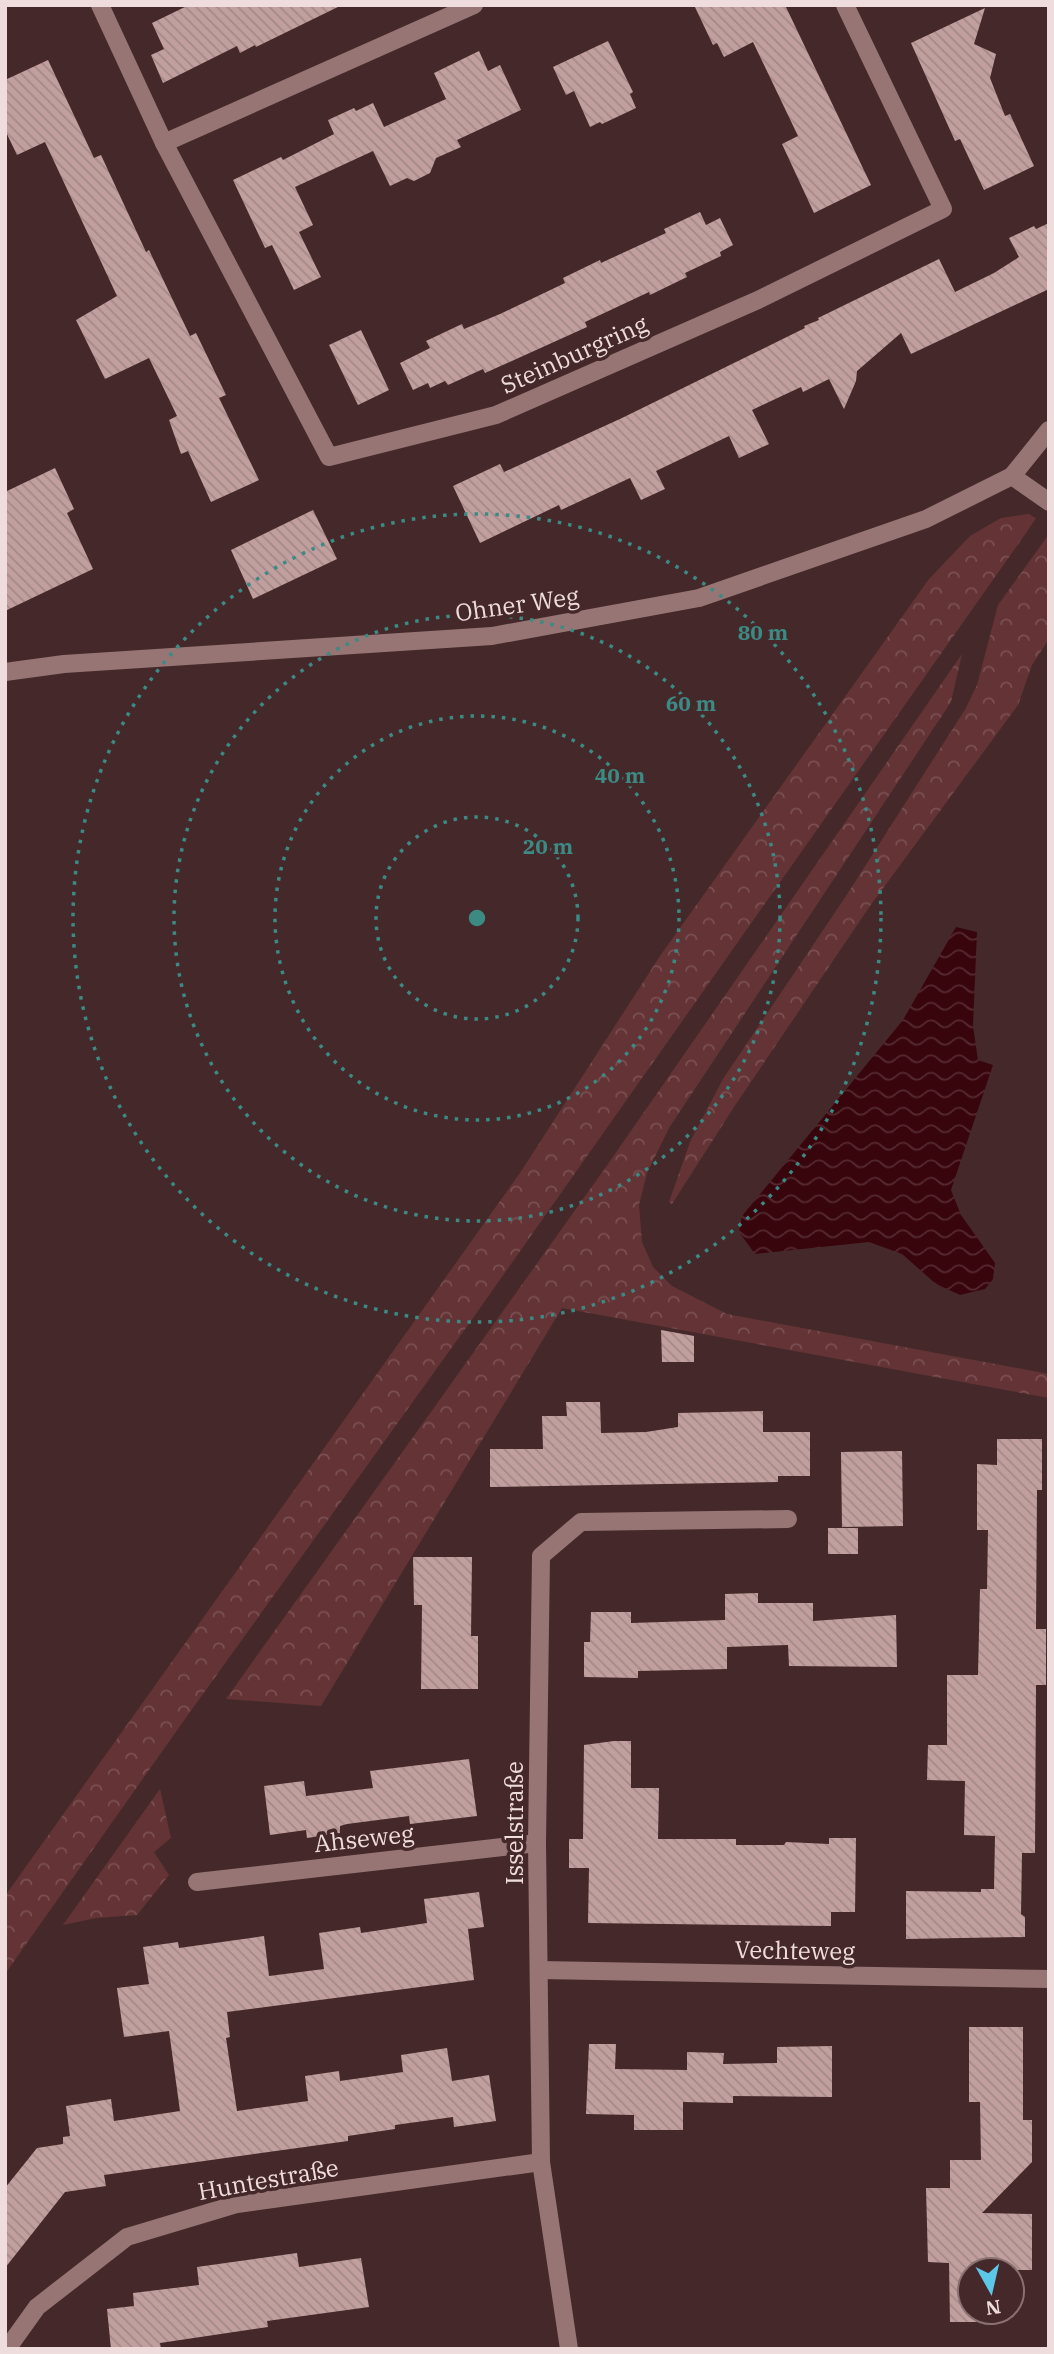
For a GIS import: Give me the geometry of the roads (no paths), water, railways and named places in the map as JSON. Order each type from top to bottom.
[{"type":"street","name":"Steinburgring","points":[[100,5],[164,143],[329,457],[496,415],[758,300],[943,209],[845,5]]},
{"type":"street","points":[[164,143],[474,5]]},
{"type":"street","points":[[1049,430],[1012,476],[1049,502]]},
{"type":"street","name":"Ohner Weg","points":[[5,672],[64,664],[492,636],[699,598],[926,519],[1012,476]]},
{"type":"street","name":"Isselstraße","points":[[569,2349],[541,2162],[537,1843],[541,1556],[581,1522],[788,1519]]},
{"type":"street","name":"Ahseweg","points":[[197,1882],[537,1843]]},
{"type":"street","name":"Vechteweg","points":[[540,1970],[1049,1979]]},
{"type":"street","name":"Huntestraße","points":[[7,2349],[37,2307],[127,2237],[237,2204],[541,2162]]},
{"type":"water","points":[[956,927],[977,932],[973,1026],[978,1060],[993,1065],[951,1190],[961,1215],[995,1263],[993,1279],[985,1289],[960,1295],[936,1284],[902,1254],[869,1242],[755,1254],[739,1232],[742,1216],[903,1020]]}]
